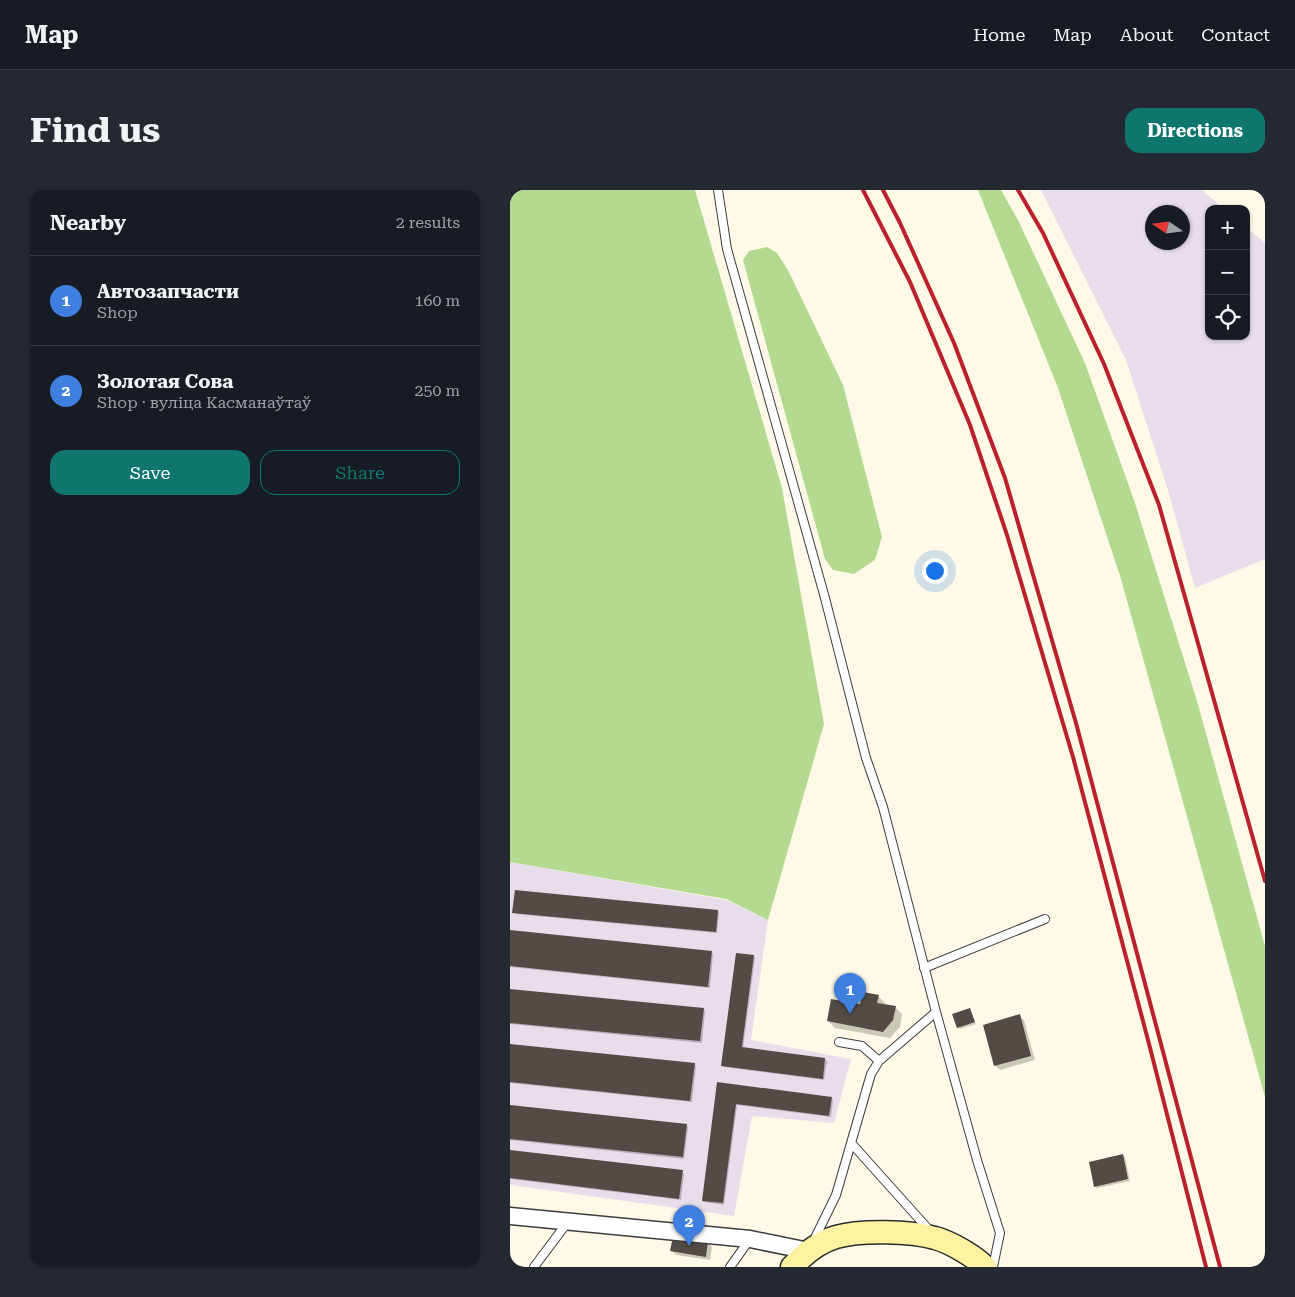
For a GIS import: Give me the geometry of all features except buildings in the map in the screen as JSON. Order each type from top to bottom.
[{"type":"street","points":[[510,1216],[750,1239],[809,1251]]},
{"type":"street","points":[[792,1267],[809,1251],[835,1237],[862,1233],[904,1234],[936,1238],[972,1257],[985,1267]]},
{"type":"lane","points":[[718,190],[728,249],[825,598],[863,749],[883,806],[936,1012],[977,1160],[1000,1233],[992,1267]]},
{"type":"lane","points":[[924,968],[1045,918]]},
{"type":"lane","points":[[809,1251],[836,1195],[871,1074],[879,1060],[936,1012]]},
{"type":"lane","points":[[839,1042],[862,1046],[879,1060]]},
{"type":"lane","points":[[852,1144],[936,1238]]},
{"type":"lane","points":[[534,1267],[568,1222]]},
{"type":"lane","points":[[730,1267],[750,1239]]},
{"type":"shaded area","points":[[1041,190],[1202,190],[1219,205],[1205,205],[1205,340],[1250,340],[1250,230],[1265,243],[1265,559],[1195,588],[1167,487],[1126,360]]},
{"type":"shaded area","points":[[510,862],[726,900],[768,920],[751,1040],[851,1059],[834,1123],[752,1116],[734,1216],[510,1185]]},
{"type":"green space","points":[[510,190],[695,190],[782,488],[824,724],[768,920],[726,899],[510,862]]},
{"type":"green space","points":[[978,190],[1001,190],[1018,220],[1085,363],[1134,500],[1197,701],[1265,946],[1265,1097],[1121,579],[1058,388]]},
{"type":"green space","points":[[767,247],[777,253],[789,272],[843,385],[882,537],[875,560],[854,574],[833,570],[825,559],[743,260],[749,251]]},
{"type":"railway","points":[[863,190],[910,282],[970,425],[1007,535],[1073,757],[1206,1267]]},
{"type":"railway","points":[[883,190],[900,223],[954,343],[1005,478],[1076,723],[1220,1267]]},
{"type":"railway","points":[[1018,190],[1043,233],[1104,364],[1159,505],[1265,881]]},
{"type":"place","name":"Автозапчасти","points":[[850,1014]]},
{"type":"place","name":"Золотая Сова","points":[[689,1246]]}]
